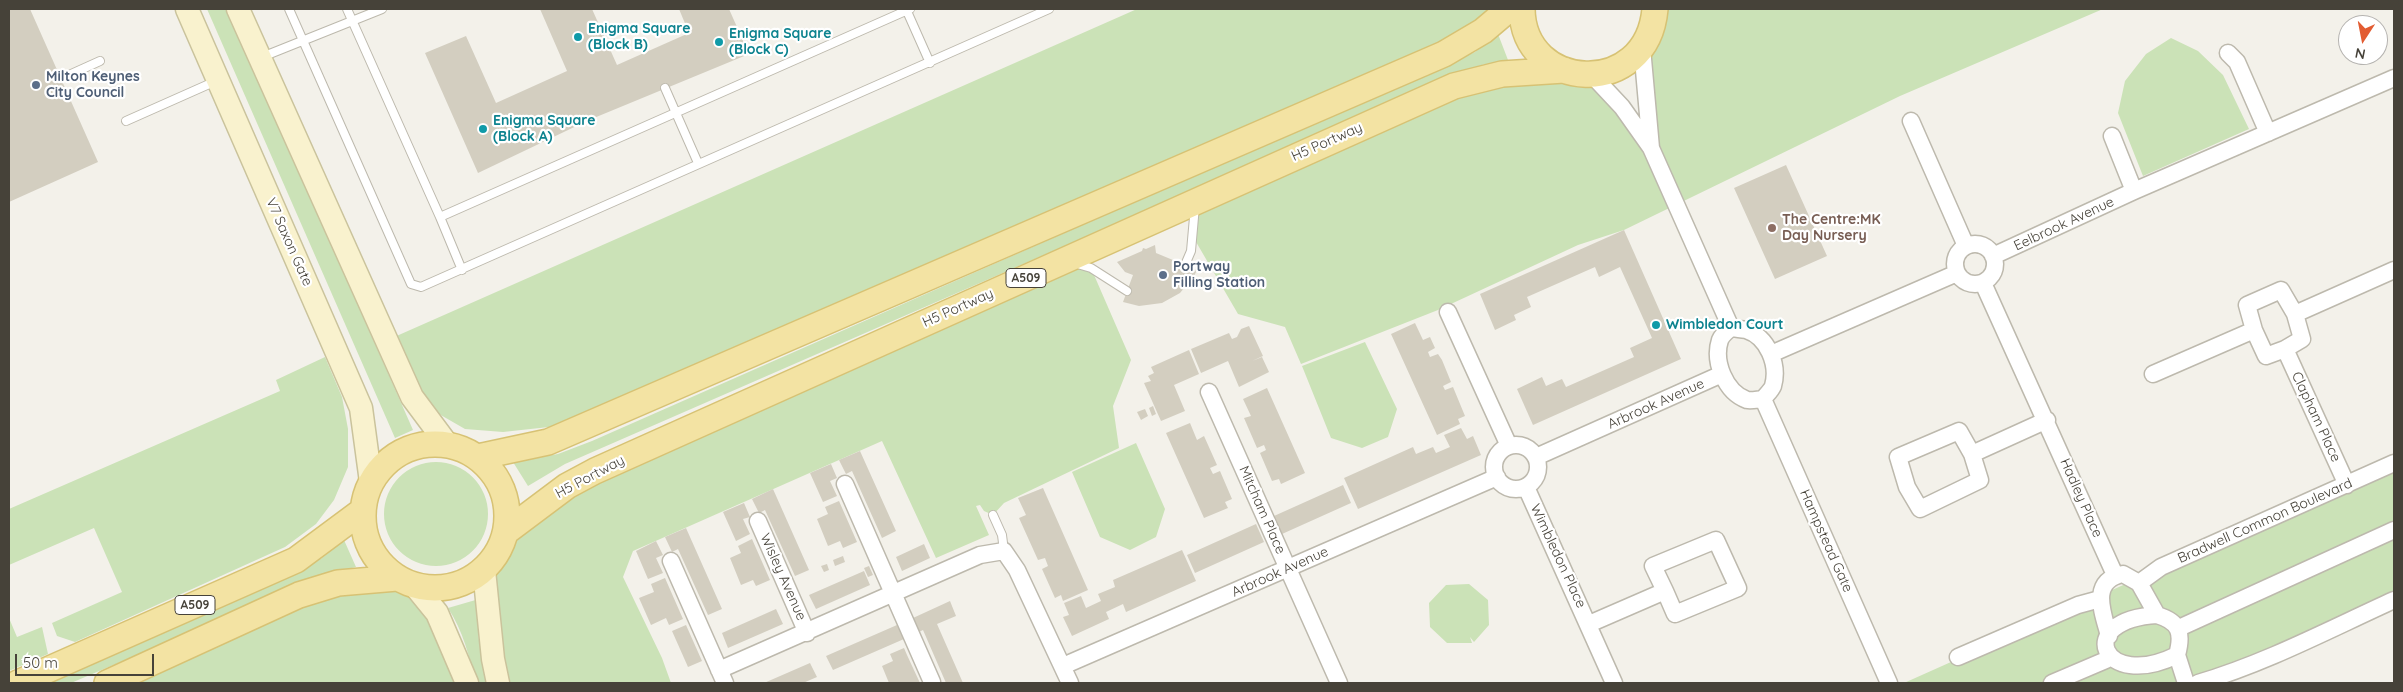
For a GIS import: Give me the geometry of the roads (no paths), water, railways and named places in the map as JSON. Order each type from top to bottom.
[{"type":"main road","points":[[478,457],[548,442],[1435,58],[1483,31],[1509,9]]},
{"type":"main road","points":[[1522,9],[1522,20],[1530,41],[1544,58],[1564,70],[1592,75],[1611,71],[1628,62],[1642,48],[1659,14]]},
{"type":"main road","name":"H5 Portway","points":[[506,531],[568,486],[595,471],[1454,86],[1502,74],[1564,70]]},
{"type":"main road","name":"A509","points":[[107,683],[300,595],[338,583],[406,582],[439,588],[463,583],[484,570],[498,552],[506,531],[508,510],[503,490],[493,471],[478,457],[463,448],[447,444],[424,444],[402,451],[384,464],[371,482],[362,511],[366,537],[378,560],[406,582]]},
{"type":"main road","name":"A509","points":[[18,683],[296,560],[362,511]]},
{"type":"street","name":"V7 Saxon Gate","points":[[187,9],[361,408],[371,482]]},
{"type":"street","points":[[238,9],[412,397],[447,444]]},
{"type":"street","points":[[1642,48],[1651,148]]},
{"type":"street","points":[[2228,53],[2236,62],[2268,133]]},
{"type":"street","points":[[1592,75],[1622,107],[1651,148],[1731,328]]},
{"type":"street","name":"Eelbrook Avenue","points":[[1994,256],[2134,191],[2394,78]]},
{"type":"street","points":[[1911,121],[1966,246]]},
{"type":"street","points":[[2112,136],[2134,191]]},
{"type":"street","points":[[1978,244],[1990,250],[1994,256],[1995,262],[1992,274],[1984,283],[1965,282],[1957,273],[1955,261],[1957,255],[1966,246],[1978,244]]},
{"type":"street","points":[[2295,314],[2394,270]]},
{"type":"street","points":[[1772,354],[1957,273]]},
{"type":"street","name":"Hadley Place","points":[[1984,283],[2115,575]]},
{"type":"street","points":[[2281,290],[2295,314],[2302,338],[2284,349],[2266,356],[2254,330],[2247,305],[2281,290]]},
{"type":"street","points":[[1448,312],[1509,446]]},
{"type":"street","points":[[1731,328],[1748,331],[1762,342],[1772,354],[1775,370],[1772,388],[1763,399],[1748,400],[1732,390],[1722,374],[1718,356],[1720,338],[1731,328]]},
{"type":"street","points":[[2153,374],[2254,330]]},
{"type":"street","name":"Clapham Place","points":[[2284,349],[2347,485]]},
{"type":"street","name":"Arbrook Avenue","points":[[1536,458],[1722,374]]},
{"type":"street","name":"Mitcham Place","points":[[1210,392],[1339,683]]},
{"type":"street","name":"Hampstead Gate","points":[[1763,399],[1889,683]]},
{"type":"street","points":[[1972,454],[2047,420]]},
{"type":"street","points":[[1959,431],[1972,454],[1980,480],[1920,509],[1907,487],[1898,456],[1959,431]]},
{"type":"street","points":[[1509,446],[1525,447],[1536,458],[1537,473],[1526,487],[1507,487],[1497,477],[1494,468],[1496,459],[1501,451],[1509,446]]},
{"type":"street","name":"Bradwell Common Boulevard","points":[[2139,583],[2161,567],[2394,463]]},
{"type":"street","name":"Arbrook Avenue","points":[[1063,666],[1497,477]]},
{"type":"street","points":[[845,484],[932,682]]},
{"type":"street","name":"Wimbledon Place","points":[[1526,487],[1614,683]]},
{"type":"street","name":"Wisley Avenue","points":[[758,521],[808,633]]},
{"type":"street","points":[[2179,628],[2394,530]]},
{"type":"street","points":[[1716,540],[1738,588],[1675,614],[1665,591],[1653,566],[1716,540]]},
{"type":"street","points":[[1004,550],[1014,564],[1070,683]]},
{"type":"street","name":"Wisley Avenue","points":[[722,677],[808,633],[893,594],[980,555],[1004,550]]},
{"type":"street","points":[[671,561],[722,677]]},
{"type":"street","points":[[484,570],[498,683]]},
{"type":"street","points":[[2109,636],[2100,599],[2105,584],[2115,575],[2122,574],[2139,583],[2157,615]]},
{"type":"street","points":[[406,582],[437,613],[467,683]]},
{"type":"street","name":"Wimbledon Place","points":[[1589,624],[1665,591]]},
{"type":"street","points":[[1958,657],[2078,605],[2100,599]]},
{"type":"street","points":[[2198,683],[2279,652],[2394,600]]},
{"type":"street","points":[[2177,655],[2162,666],[2130,679],[2114,669],[2106,660],[2105,644],[2109,636],[2132,620],[2157,615],[2169,619],[2179,628],[2180,638],[2177,655],[2186,683]]},
{"type":"street","points":[[2052,683],[2106,660]]},
{"type":"lane","points":[[289,9],[411,284],[422,287],[698,163],[1050,9]]},
{"type":"lane","points":[[347,9],[462,270]]},
{"type":"lane","points":[[260,58],[382,9]]},
{"type":"lane","points":[[440,217],[908,9],[930,63]]},
{"type":"lane","points":[[69,75],[100,61]]},
{"type":"lane","points":[[126,121],[218,79]]},
{"type":"lane","points":[[666,88],[698,163]]},
{"type":"lane","points":[[1185,265],[1191,251],[1196,202]]},
{"type":"lane","points":[[1065,260],[1091,268],[1127,291]]},
{"type":"lane","points":[[993,515],[1002,535],[1004,550]]},
{"type":"place","name":"Enigma Square (Block B)","points":[[578,37]]},
{"type":"place","name":"Enigma Square (Block C)","points":[[719,42]]},
{"type":"place","name":"Milton Keynes City Council","points":[[36,85]]},
{"type":"place","name":"Enigma Square (Block A)","points":[[483,129]]},
{"type":"place","name":"The Centre:MK Day Nursery","points":[[1772,228]]},
{"type":"place","name":"Portway Filling Station","points":[[1163,275]]},
{"type":"place","name":"Wimbledon Court","points":[[1656,325]]}]
